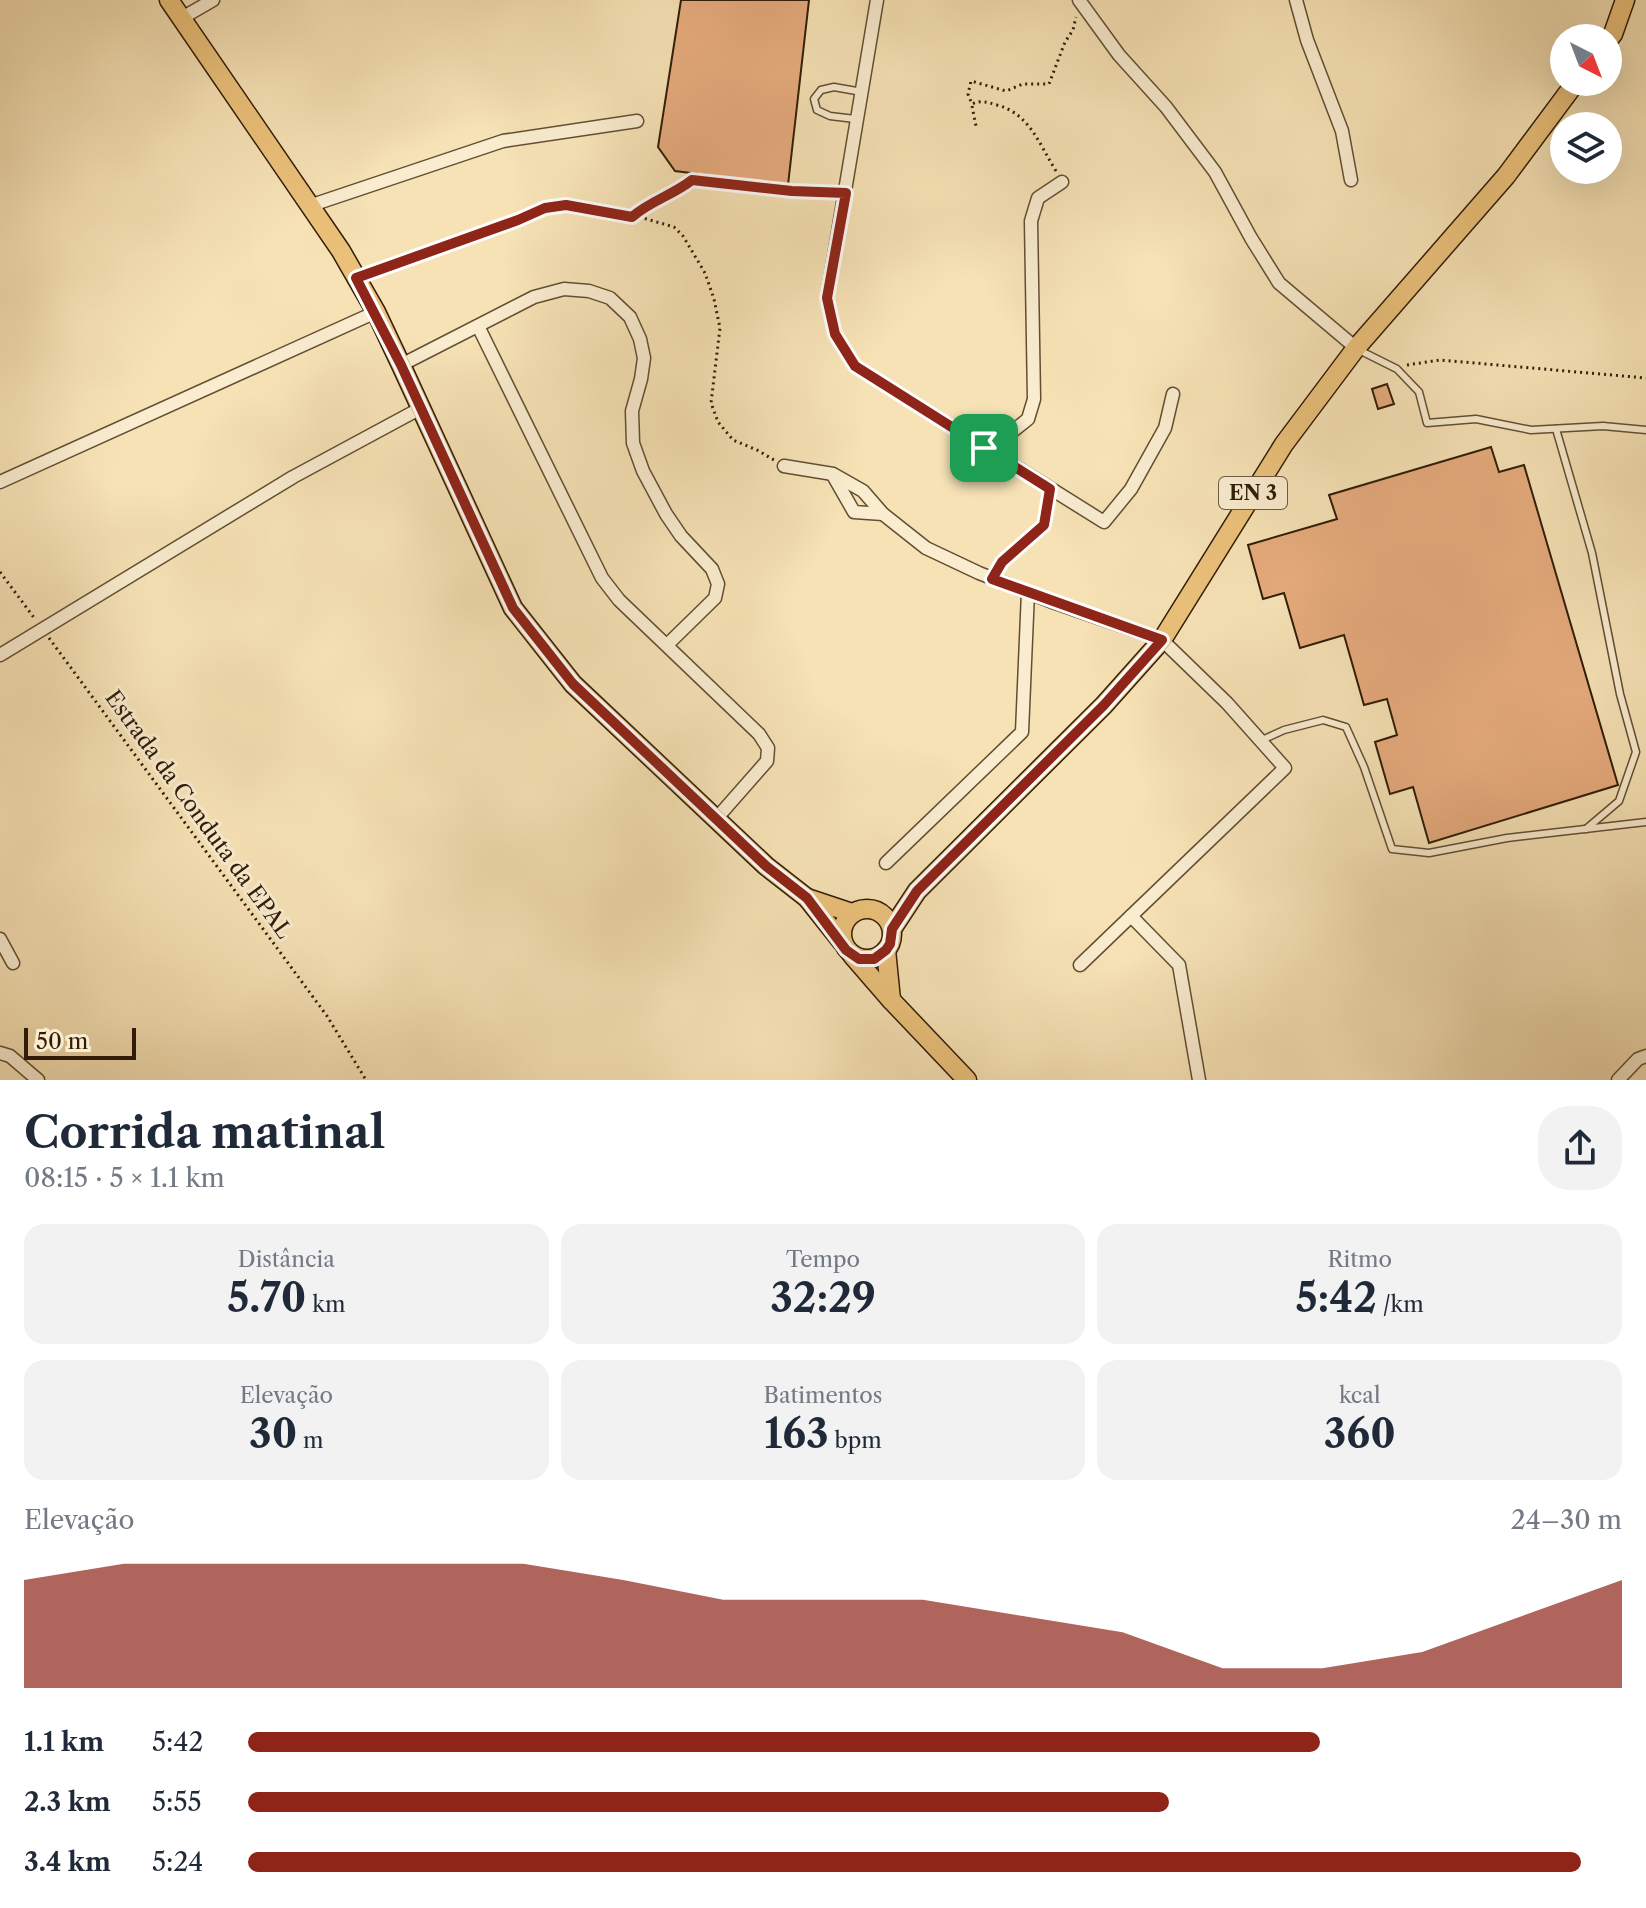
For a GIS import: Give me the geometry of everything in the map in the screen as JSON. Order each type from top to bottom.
[{"type":"main road","name":"EN 3","points":[[169,0],[312,205],[376,312],[513,608],[573,684],[766,866],[807,898],[891,1000],[967,1080]]},
{"type":"main road","points":[[1617,24],[1625,0]]},
{"type":"main road","name":"EN 3","points":[[891,1000],[886,950],[892,929],[917,891],[1104,705],[1162,640],[1284,444],[1356,348],[1506,176],[1566,96]]},
{"type":"main road","name":"EN 3","points":[[807,898],[852,913],[872,909],[917,891]]},
{"type":"main road","points":[[872,909],[885,916],[892,929]]},
{"type":"main road","points":[[852,913],[842,926],[847,949],[867,960],[886,950]]},
{"type":"street","points":[[182,18],[213,0]]},
{"type":"street","points":[[877,0],[827,298],[835,334],[855,366],[1104,522],[1131,489],[1165,428],[1173,394]]},
{"type":"street","points":[[1079,0],[1119,55],[1166,107],[1215,172],[1279,283],[1356,348]]},
{"type":"street","points":[[1296,0],[1307,40],[1342,131],[1351,180]]},
{"type":"street","points":[[312,205],[503,141],[637,121]]},
{"type":"street","points":[[984,448],[1028,419],[1034,399],[1031,221],[1038,198],[1062,182]]},
{"type":"street","points":[[401,365],[534,297],[564,289],[589,291],[610,298],[630,317],[644,358],[632,411],[633,443],[643,471],[666,514],[681,536],[712,569],[718,584],[715,598],[667,645]]},
{"type":"street","points":[[0,482],[376,312]]},
{"type":"street","points":[[478,326],[602,578],[619,600],[759,734],[768,748],[767,761],[716,819]]},
{"type":"street","points":[[0,655],[293,477],[421,408]]},
{"type":"street","points":[[784,466],[833,474],[863,491],[883,514],[926,548],[992,579],[1162,640],[1227,703],[1285,768],[1080,965]]},
{"type":"street","points":[[833,474],[854,512],[883,514]]},
{"type":"street","points":[[886,863],[1022,732],[1028,592]]},
{"type":"street","points":[[1131,916],[1179,965],[1199,1080]]},
{"type":"street","points":[[0,939],[13,963]]},
{"type":"street","points":[[0,1053],[10,1056],[38,1080]]},
{"type":"street","points":[[1618,1080],[1638,1059],[1646,1056]]},
{"type":"lane","points":[[858,120],[830,116],[817,110],[814,99],[821,90],[834,87],[862,92]]},
{"type":"lane","points":[[1356,348],[1397,369],[1419,392],[1427,423],[1476,419],[1531,430],[1603,426],[1646,430]]},
{"type":"lane","points":[[1556,429],[1592,553],[1620,694],[1636,752],[1619,801],[1586,829]]},
{"type":"lane","points":[[1260,741],[1284,730],[1323,720],[1346,727],[1364,767],[1392,849],[1429,853],[1507,838],[1646,822]]},
{"type":"path","points":[[976,126],[968,94],[971,81],[1006,91],[1023,84],[1049,84],[1065,42],[1073,30],[1076,15]]},
{"type":"path","points":[[972,104],[980,101],[1008,108],[1020,116],[1062,182]]},
{"type":"path","points":[[632,217],[692,180],[792,191],[846,193]]},
{"type":"path","points":[[356,278],[545,208],[566,205],[674,227],[683,236],[705,273],[714,299],[720,328],[711,403],[718,422],[733,440],[784,466]]},
{"type":"path","points":[[1406,365],[1440,360],[1646,378]]},
{"type":"path","points":[[992,579],[1002,562],[1044,525],[1050,489]]},
{"type":"path","name":"Estrada da Conduta da EPAL","points":[[0,572],[318,1003],[366,1080]]},
{"type":"building","points":[[681,0],[809,0],[788,185],[675,171],[658,147]]},
{"type":"building","points":[[1387,384],[1394,404],[1378,409],[1372,389]]},
{"type":"building","points":[[1491,447],[1499,472],[1524,465],[1618,785],[1429,843],[1413,787],[1390,794],[1375,742],[1397,735],[1387,699],[1364,705],[1344,635],[1300,648],[1284,593],[1263,599],[1248,545],[1337,519],[1329,495]]},
{"type":"route","points":[[692,180],[792,191],[846,193],[827,298],[835,334],[855,366],[984,448],[1050,489],[1044,525],[1002,562],[992,579],[1162,640],[1104,705],[917,891],[892,929],[886,950],[874,959],[859,959],[846,950],[807,898],[766,866],[573,684],[513,608],[376,312],[356,278],[545,208],[566,205],[632,217],[692,180]]}]
